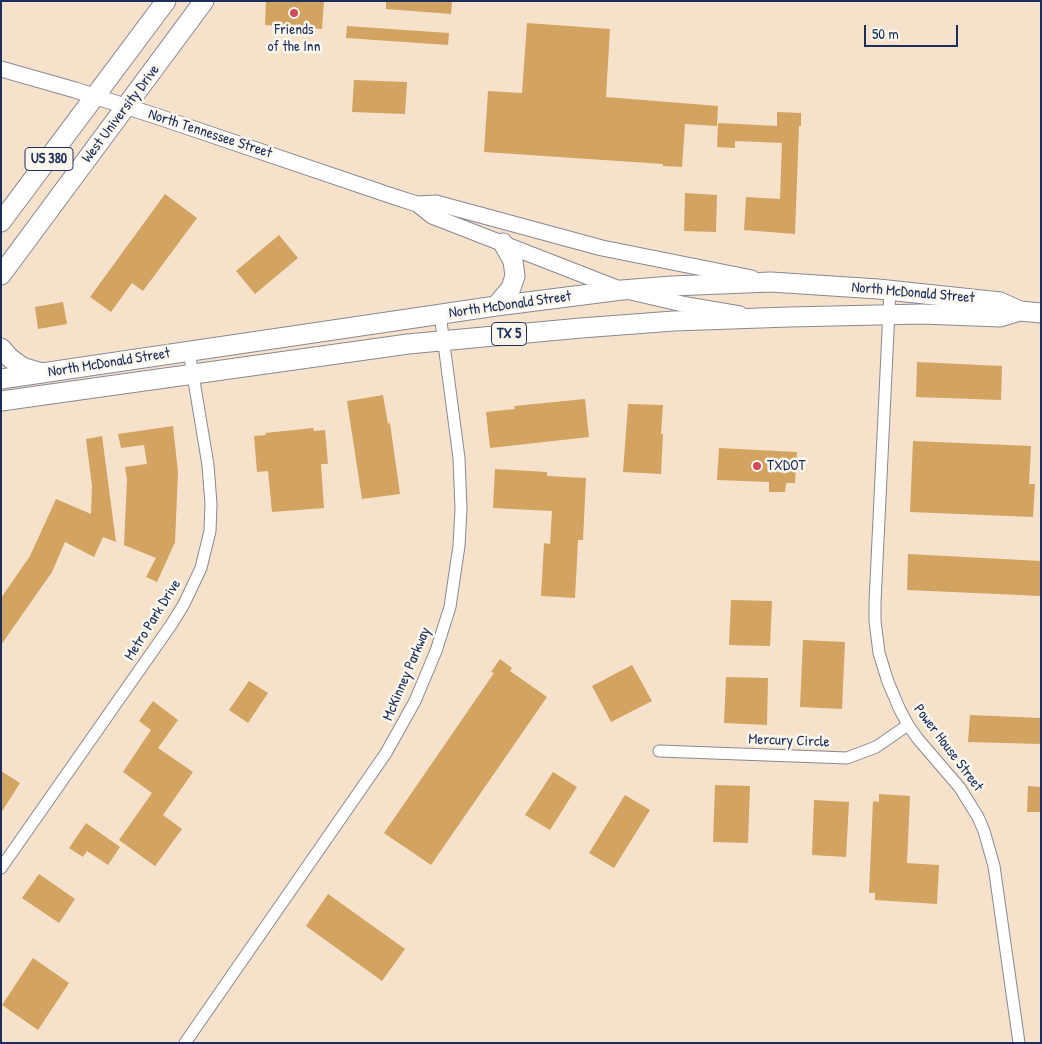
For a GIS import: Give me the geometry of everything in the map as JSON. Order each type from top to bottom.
[{"type":"main road","name":"West University Drive","points":[[1,222],[166,1]]},
{"type":"main road","name":"West University Drive","points":[[1,275],[204,1]]},
{"type":"main road","points":[[496,306],[511,288],[515,276],[513,261],[503,243]]},
{"type":"main road","points":[[1,285],[17,253]]},
{"type":"main road","name":"North McDonald Street","points":[[1,378],[496,306],[622,290],[716,283],[771,282],[890,290],[1000,302],[1020,311],[1041,313]]},
{"type":"main road","name":"North McDonald Street","points":[[1,401],[443,340],[590,327],[674,321],[889,314],[946,314],[1000,317],[1020,311]]},
{"type":"main road","points":[[1,348],[10,358],[22,366],[42,373]]},
{"type":"street","name":"North Tennessee Street","points":[[1,69],[127,107],[418,204]]},
{"type":"street","points":[[418,204],[436,203],[602,248],[771,282]]},
{"type":"street","points":[[418,204],[432,216],[622,290],[687,305],[763,318]]},
{"type":"street","name":"Power House Street","points":[[890,290],[876,573],[875,621],[879,652],[888,682],[908,725],[960,788],[978,817],[984,831],[994,866],[1019,1043]]},
{"type":"street","name":"McKinney Parkway","points":[[185,1043],[386,753],[415,701],[429,669],[450,607],[460,528],[459,458],[440,314]]},
{"type":"street","name":"Metro Park Drive","points":[[1,868],[184,604],[201,568],[210,531],[211,504],[208,471],[189,351]]},
{"type":"street","name":"Mercury Circle","points":[[659,751],[847,758],[876,746],[908,725]]},
{"type":"building","name":"Friends of the Inn","points":[[266,1],[324,1],[322,29],[265,25]]},
{"type":"building","points":[[386,1],[452,2],[451,14],[386,9]]},
{"type":"building","points":[[527,23],[610,29],[606,97],[718,106],[717,126],[685,124],[682,167],[663,166],[663,164],[484,152],[488,91],[522,93]]},
{"type":"building","points":[[347,26],[449,33],[448,45],[346,38]]},
{"type":"building","points":[[354,80],[407,82],[405,114],[352,112]]},
{"type":"building","points":[[777,112],[801,113],[795,234],[744,230],[746,197],[780,199],[782,143],[735,141],[735,148],[717,147],[718,123],[777,126]]},
{"type":"building","points":[[685,193],[717,195],[716,232],[684,231]]},
{"type":"building","points":[[165,194],[197,218],[143,291],[132,283],[111,312],[90,297]]},
{"type":"building","points":[[279,235],[298,258],[255,294],[236,271]]},
{"type":"building","points":[[63,302],[67,324],[38,329],[35,307]]},
{"type":"building","points":[[917,362],[1002,366],[1001,400],[916,397]]},
{"type":"building","points":[[383,395],[388,424],[390,423],[400,494],[362,499],[347,401]]},
{"type":"building","points":[[585,399],[589,437],[490,448],[486,412],[515,409],[514,406]]},
{"type":"building","points":[[628,404],[663,405],[661,474],[623,472]]},
{"type":"building","points":[[173,426],[178,472],[175,542],[157,582],[146,577],[156,558],[124,545],[127,480],[125,467],[147,464],[144,445],[121,448],[118,434]]},
{"type":"building","points":[[313,428],[314,431],[325,430],[328,464],[321,464],[324,508],[272,512],[268,471],[257,472],[254,436]]},
{"type":"building","points":[[102,436],[116,542],[103,537],[94,557],[65,542],[52,572],[1,645],[1,598],[30,556],[56,499],[91,514],[92,486],[86,439]]},
{"type":"building","points":[[913,441],[1031,446],[1029,484],[1035,484],[1033,517],[910,512]]},
{"type":"building","name":"TXDOT","points":[[719,448],[797,452],[795,483],[786,483],[785,492],[769,492],[769,482],[717,480]]},
{"type":"building","points":[[495,469],[547,472],[547,476],[586,478],[583,540],[578,540],[575,598],[541,596],[544,543],[550,544],[552,511],[493,508]]},
{"type":"building","points":[[908,554],[1041,561],[1041,596],[907,590]]},
{"type":"building","points":[[731,600],[772,601],[770,646],[729,645]]},
{"type":"building","points":[[803,640],[845,642],[842,709],[800,707]]},
{"type":"building","points":[[500,659],[512,668],[510,671],[547,697],[431,865],[384,833],[494,673],[491,672]]},
{"type":"building","points":[[632,665],[652,701],[611,722],[592,686]]},
{"type":"building","points":[[726,677],[768,678],[767,725],[724,723]]},
{"type":"building","points":[[249,681],[268,693],[248,723],[229,710]]},
{"type":"building","points":[[153,701],[178,720],[158,748],[193,772],[163,815],[182,829],[155,866],[119,840],[152,793],[123,772],[151,730],[139,721]]},
{"type":"building","points":[[970,715],[1041,718],[1041,744],[968,742]]},
{"type":"building","points":[[1,771],[20,783],[1,813]]},
{"type":"building","points":[[553,772],[577,787],[550,830],[525,815]]},
{"type":"building","points":[[715,785],[750,786],[748,843],[713,842]]},
{"type":"building","points":[[1028,786],[1041,787],[1041,812],[1027,812]]},
{"type":"building","points":[[879,794],[910,796],[907,863],[939,865],[937,904],[875,900],[875,893],[869,893],[873,801],[879,802]]},
{"type":"building","points":[[625,795],[650,810],[614,868],[589,853]]},
{"type":"building","points":[[814,800],[849,802],[846,857],[812,855]]},
{"type":"building","points":[[86,823],[120,847],[108,865],[87,851],[83,857],[69,848]]},
{"type":"building","points":[[39,874],[75,899],[59,923],[22,898]]},
{"type":"building","points":[[328,894],[405,949],[382,981],[306,926]]},
{"type":"building","points":[[33,958],[69,983],[38,1030],[2,1005]]},
{"type":"place","name":"Friends of the Inn","points":[[294,13]]},
{"type":"place","name":"TXDOT","points":[[757,466]]}]
